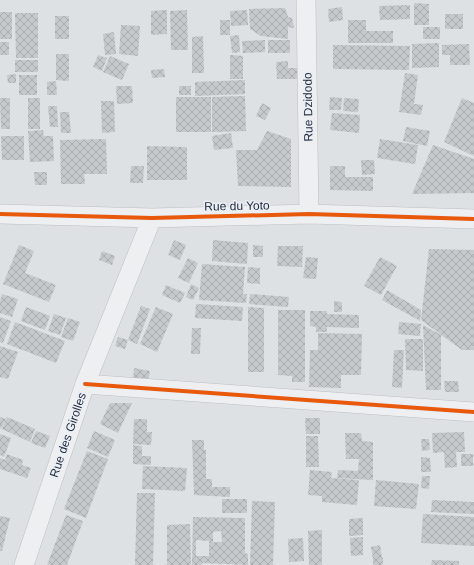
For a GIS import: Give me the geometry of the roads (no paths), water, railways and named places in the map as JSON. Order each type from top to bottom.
[{"type":"street","name":"Rue Dzidodo","points":[[306,0],[309,214]]},
{"type":"street","name":"Rue du Yoto","points":[[0,214],[152,218],[309,214],[474,219]]},
{"type":"street","name":"Rue des Girolles","points":[[24,565],[85,384],[152,218]]},
{"type":"street","points":[[85,384],[474,412]]}]
